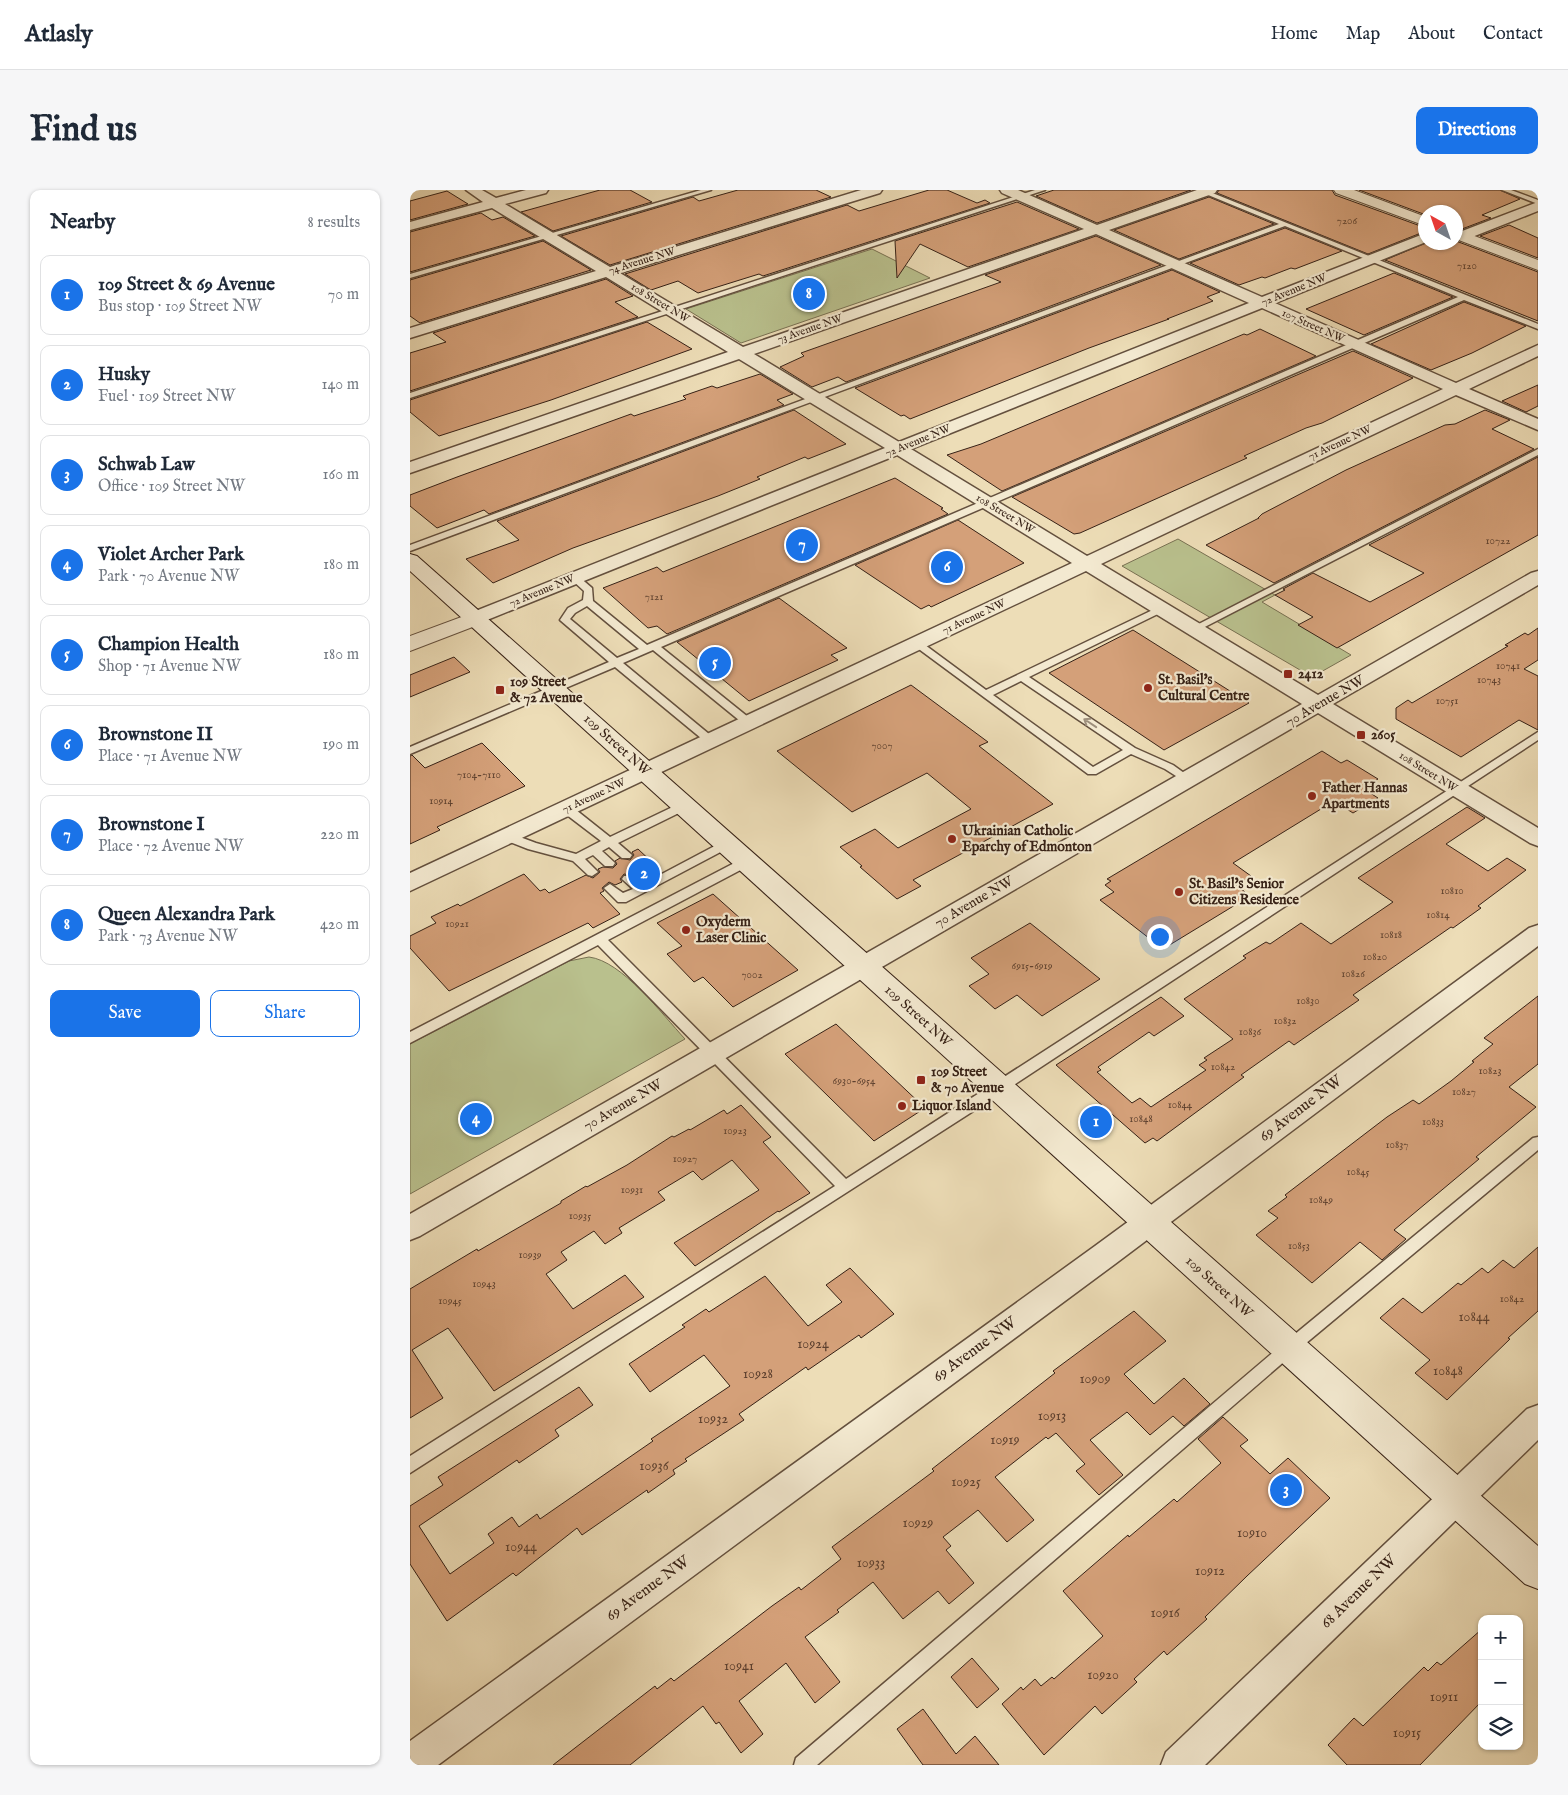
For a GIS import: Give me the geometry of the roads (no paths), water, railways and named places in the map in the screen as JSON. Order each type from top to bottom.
[{"type":"main road","points":[[1341,190],[1418,219]]},
{"type":"main road","points":[[1463,237],[1538,265]]},
{"type":"main road","name":"109 Street NW","points":[[410,560],[1538,1572]]},
{"type":"main road","name":"72 Avenue NW","points":[[410,644],[475,618]]},
{"type":"street","name":"108 Street NW","points":[[473,190],[1538,838]]},
{"type":"street","points":[[410,226],[540,190]]},
{"type":"street","name":"74 Avenue NW","points":[[410,333],[875,190]]},
{"type":"street","name":"107 Street NW","points":[[1007,190],[1538,425]]},
{"type":"street","name":"73 Avenue NW","points":[[410,468],[1204,191]]},
{"type":"street","points":[[1463,234],[1538,206]]},
{"type":"street","name":"72 Avenue NW","points":[[475,618],[1418,240]]},
{"type":"street","name":"71 Avenue NW","points":[[410,884],[1538,350]]},
{"type":"street","name":"70 Avenue NW","points":[[410,1228],[1538,578]]},
{"type":"street","name":"69 Avenue NW","points":[[410,1763],[1148,1223],[1538,934]]},
{"type":"street","name":"68 Avenue NW","points":[[1179,1765],[1538,1419]]},
{"type":"lane","points":[[410,276],[708,190]]},
{"type":"lane","points":[[410,396],[1042,190]]},
{"type":"lane","points":[[1505,190],[1538,202]]},
{"type":"lane","points":[[1204,191],[1538,327]]},
{"type":"lane","points":[[410,548],[1285,224]]},
{"type":"lane","points":[[410,751],[1464,297]]},
{"type":"lane","points":[[1194,628],[1538,452]]},
{"type":"lane","points":[[574,578],[589,590],[588,602]]},
{"type":"lane","points":[[588,602],[749,723]]},
{"type":"lane","points":[[588,602],[576,606],[569,612],[565,620],[711,741]]},
{"type":"lane","points":[[986,694],[1161,608]]},
{"type":"lane","points":[[917,644],[1092,772],[1131,750]]},
{"type":"lane","points":[[1022,677],[1131,750],[1169,767],[1187,780]]},
{"type":"lane","points":[[410,1465],[998,1088],[1538,735]]},
{"type":"lane","points":[[577,858],[683,806]]},
{"type":"lane","points":[[567,809],[626,855]]},
{"type":"lane","points":[[509,837],[532,846],[577,858],[592,872]]},
{"type":"lane","points":[[610,888],[622,899],[726,844]]},
{"type":"lane","points":[[594,850],[609,864]]},
{"type":"lane","points":[[410,1038],[746,862]]},
{"type":"lane","points":[[644,871],[657,881]]},
{"type":"lane","points":[[628,879],[641,889]]},
{"type":"lane","points":[[600,939],[844,1186]]},
{"type":"lane","points":[[803,1765],[1288,1349],[1538,1142]]},
{"type":"place","name":"Queen Alexandra Park","points":[[809,294]]},
{"type":"place","name":"Brownstone I","points":[[802,545]]},
{"type":"place","name":"Brownstone II","points":[[947,567]]},
{"type":"place","name":"Champion Health","points":[[715,663]]},
{"type":"place","name":"2412","points":[[1288,674]]},
{"type":"place","name":"St. Basil's Cultural Centre","points":[[1148,688]]},
{"type":"place","name":"109 Street & 72 Avenue","points":[[500,690]]},
{"type":"place","name":"2605","points":[[1361,735]]},
{"type":"place","name":"Father Hannas Apartments","points":[[1312,796]]},
{"type":"place","name":"Ukrainian Catholic Eparchy of Edmonton","points":[[952,839]]},
{"type":"place","name":"Husky","points":[[644,874]]},
{"type":"place","name":"St. Basil's Senior Citizens Residence","points":[[1179,892]]},
{"type":"place","name":"Oxyderm Laser Clinic","points":[[686,930]]},
{"type":"place","name":"109 Street & 70 Avenue","points":[[921,1080]]},
{"type":"place","name":"Liquor Island","points":[[902,1106]]},
{"type":"place","name":"Violet Archer Park","points":[[476,1119]]},
{"type":"place","name":"109 Street & 69 Avenue","points":[[1096,1122]]},
{"type":"place","name":"Schwab Law","points":[[1286,1490]]}]
